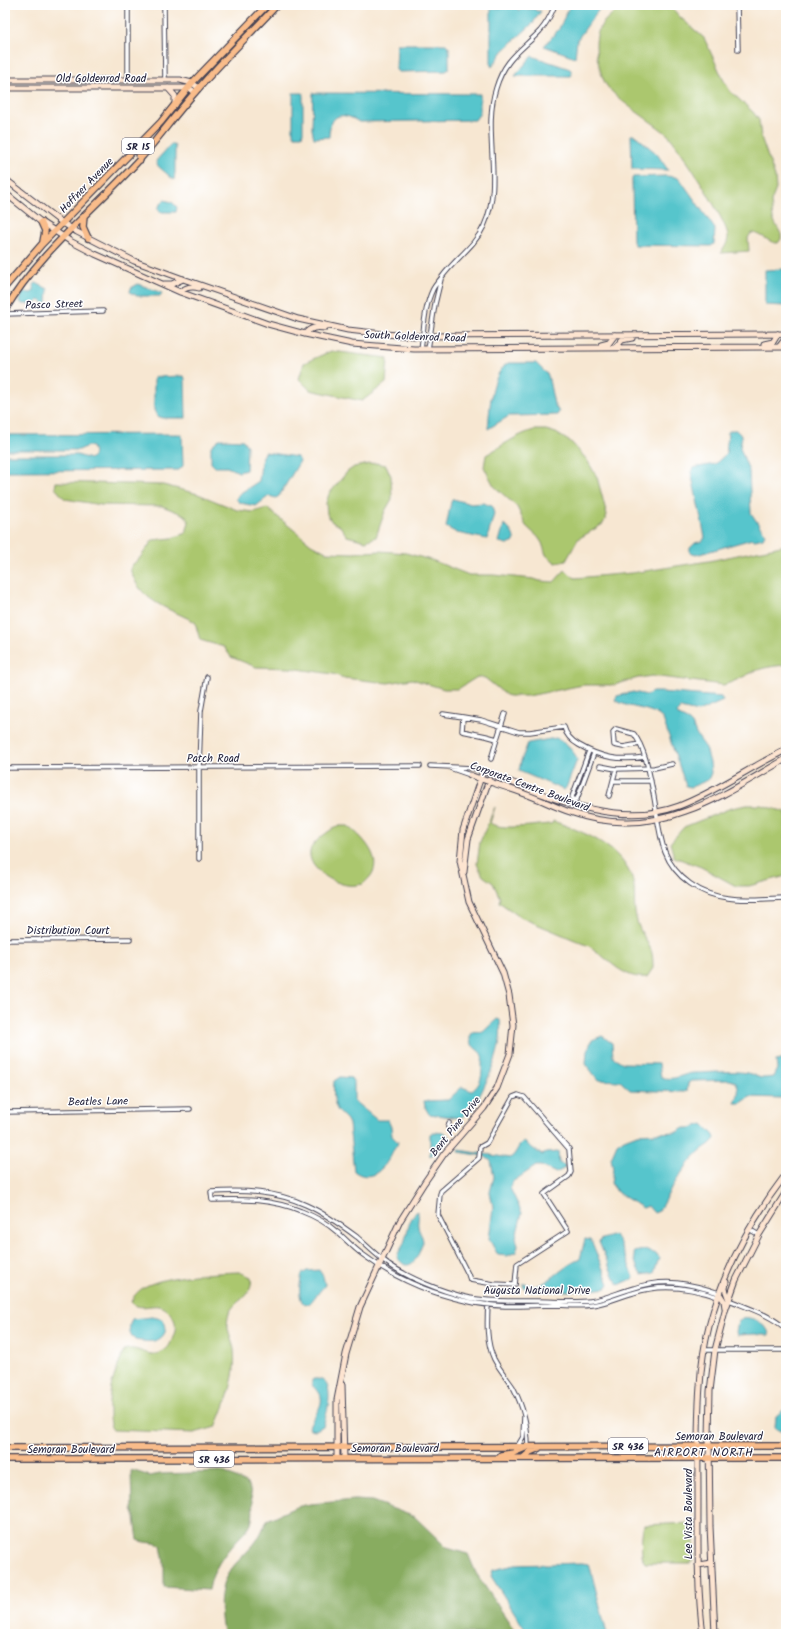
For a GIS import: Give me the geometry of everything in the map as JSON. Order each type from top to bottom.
[{"type":"main road","name":"Hoffner Avenue","points":[[5,287],[42,244],[161,122],[213,60],[267,5]]},
{"type":"main road","name":"SR 15","points":[[197,90],[277,5]]},
{"type":"main road","name":"Hoffner Avenue","points":[[5,310],[23,281],[72,228],[140,160],[197,90]]},
{"type":"main road","points":[[140,160],[138,156],[140,148],[161,122]]},
{"type":"main road","points":[[85,215],[83,227],[88,238]]},
{"type":"main road","points":[[41,222],[45,231],[45,239],[42,244]]},
{"type":"main road","points":[[5,292],[17,275],[19,269]]},
{"type":"main road","points":[[523,1458],[530,1452],[548,1446]]},
{"type":"main road","name":"Semoran Boulevard","points":[[5,1448],[786,1446]]},
{"type":"main road","points":[[84,1459],[92,1450],[103,1447]]},
{"type":"main road","points":[[485,1458],[513,1453],[528,1447]]},
{"type":"main road","name":"Semoran Boulevard","points":[[5,1459],[786,1458]]},
{"type":"street","points":[[117,88],[128,80],[128,5]]},
{"type":"street","points":[[164,5],[165,80]]},
{"type":"street","points":[[421,349],[430,296],[433,288],[449,267],[474,242],[484,225],[492,198],[492,107],[496,86],[500,76],[513,55],[539,32],[548,20],[555,5]]},
{"type":"street","points":[[737,5],[738,50]]},
{"type":"street","name":"Old Goldenrod Road","points":[[5,80],[180,80],[191,85]]},
{"type":"street","points":[[191,85],[197,90]]},
{"type":"street","name":"Old Goldenrod Road","points":[[5,88],[168,88],[191,85]]},
{"type":"street","points":[[168,88],[174,94],[175,105]]},
{"type":"street","points":[[5,179],[27,197]]},
{"type":"street","points":[[5,184],[16,192],[27,197]]},
{"type":"street","name":"South Goldenrod Road","points":[[5,193],[41,222],[64,237],[95,254],[159,283],[268,324],[352,344],[421,349],[786,347]]},
{"type":"street","name":"South Goldenrod Road","points":[[27,197],[63,223],[88,238],[134,261],[212,290],[298,319],[327,326],[369,332],[423,336],[786,334]]},
{"type":"street","points":[[428,349],[441,278]]},
{"type":"street","points":[[159,283],[172,284],[183,279]]},
{"type":"street","points":[[180,292],[190,287],[212,290]]},
{"type":"street","name":"Pasco Street","points":[[5,314],[103,311]]},
{"type":"street","points":[[305,334],[314,327],[358,334],[369,332]]},
{"type":"street","points":[[712,347],[722,344],[767,344],[773,342],[778,334]]},
{"type":"street","points":[[549,348],[559,345],[604,344],[612,340],[615,335]]},
{"type":"street","points":[[616,347],[622,340],[628,338],[672,338],[680,335]]},
{"type":"street","points":[[779,347],[786,338]]},
{"type":"street","points":[[199,859],[199,767],[201,711],[207,677]]},
{"type":"street","points":[[443,714],[481,720],[524,732],[564,727],[565,733],[588,751],[619,759],[645,757]]},
{"type":"street","points":[[491,759],[505,714]]},
{"type":"street","points":[[463,717],[462,731],[497,739]]},
{"type":"street","points":[[640,744],[622,747],[614,745],[614,732],[616,729],[634,734],[640,744],[648,768],[665,851],[672,867],[685,881],[712,894],[728,898],[786,898]]},
{"type":"street","name":"Corporate Centre Boulevard","points":[[430,766],[473,768],[573,802],[611,813],[635,814],[657,812],[678,806],[698,797],[786,750]]},
{"type":"street","points":[[570,812],[573,802],[572,797],[588,751]]},
{"type":"street","points":[[573,802],[577,799],[594,753]]},
{"type":"street","name":"Corporate Centre Boulevard","points":[[445,767],[526,794],[570,812],[604,821],[633,823],[658,820],[687,811],[717,797],[786,759]]},
{"type":"street","points":[[600,766],[616,769],[654,768],[672,764]]},
{"type":"street","name":"Patch Road","points":[[5,768],[420,766]]},
{"type":"street","points":[[609,796],[616,769]]},
{"type":"street","name":"Bent Pine Drive","points":[[336,1458],[337,1400],[346,1354],[360,1307],[400,1221],[424,1182],[444,1154],[484,1108],[497,1088],[510,1054],[513,1025],[509,995],[503,973],[469,902],[460,861],[461,839],[483,771]]},
{"type":"street","name":"Bent Pine Drive","points":[[464,881],[465,856],[468,839],[491,774]]},
{"type":"street","points":[[613,781],[651,781]]},
{"type":"street","name":"Distribution Court","points":[[5,940],[130,939]]},
{"type":"street","points":[[518,1095],[524,1097],[570,1152],[570,1176],[544,1194],[568,1231],[517,1264],[515,1284],[494,1284],[470,1280],[438,1215],[441,1191],[479,1158],[480,1151],[480,1147],[487,1143],[494,1134],[513,1097],[518,1095]]},
{"type":"street","name":"Beatles Lane","points":[[5,1112],[190,1109]]},
{"type":"street","name":"Lee Vista Boulevard","points":[[703,1634],[698,1565],[698,1446],[700,1386],[705,1350],[719,1295],[726,1277],[749,1229],[786,1174]]},
{"type":"street","name":"Augusta National Drive","points":[[488,1303],[435,1288],[399,1270],[382,1260],[342,1226],[320,1212],[291,1199],[258,1192],[211,1192],[212,1200],[243,1198],[264,1201],[288,1206],[320,1220],[338,1232],[361,1254],[380,1266],[410,1283],[444,1296],[488,1303],[592,1301],[648,1284],[668,1282],[697,1286],[719,1295]]},
{"type":"street","name":"Lee Vista Boulevard","points":[[715,1634],[711,1563],[709,1446],[710,1391],[715,1350],[725,1311],[744,1263],[759,1235],[786,1192]]},
{"type":"street","points":[[288,1206],[291,1199]]},
{"type":"street","points":[[749,1229],[759,1235]]},
{"type":"street","points":[[726,1277],[725,1289],[729,1300],[771,1318],[780,1323],[786,1329]]},
{"type":"street","points":[[719,1295],[724,1301],[725,1311]]},
{"type":"street","points":[[488,1303],[487,1328],[492,1353],[513,1388],[524,1418],[527,1421],[528,1447]]},
{"type":"street","points":[[705,1350],[786,1350]]},
{"type":"street","name":"Bent Pine Drive","points":[[341,1376],[344,1458]]},
{"type":"street","points":[[517,1447],[523,1437],[524,1418]]},
{"type":"street","points":[[698,1565],[711,1563]]},
{"type":"green space","points":[[623,5],[670,6],[704,38],[730,91],[753,112],[759,120],[761,137],[775,177],[776,189],[771,202],[773,219],[781,234],[781,239],[778,243],[774,243],[755,233],[751,233],[748,238],[749,251],[721,253],[728,239],[726,228],[712,201],[674,142],[661,129],[625,103],[610,90],[605,83],[597,57],[596,39],[604,21]]},
{"type":"green space","points":[[331,351],[388,358],[386,383],[362,401],[310,390],[299,379],[304,363]]},
{"type":"green space","points":[[534,430],[546,430],[556,433],[572,443],[587,460],[597,477],[607,515],[603,524],[578,539],[566,561],[556,563],[546,555],[542,543],[526,526],[517,507],[494,486],[484,467],[486,455],[515,438]]},
{"type":"green space","points":[[375,463],[386,465],[391,476],[392,499],[385,511],[376,537],[366,541],[347,536],[340,526],[332,522],[327,514],[326,503],[329,494],[347,472],[354,467]]},
{"type":"green space","points":[[56,482],[163,485],[198,494],[237,510],[253,512],[267,508],[311,544],[326,552],[353,553],[380,551],[406,553],[434,561],[469,575],[493,575],[554,582],[565,570],[575,578],[632,573],[709,561],[786,545],[786,665],[755,671],[723,685],[652,676],[638,678],[614,685],[583,685],[528,696],[506,695],[485,678],[477,677],[458,689],[444,689],[412,679],[388,683],[344,678],[333,674],[290,668],[256,667],[231,657],[224,647],[200,640],[195,622],[150,599],[142,592],[136,582],[130,569],[132,565],[139,559],[153,540],[172,538],[186,533],[189,522],[185,515],[162,506],[101,505],[65,499],[55,488]]},
{"type":"green space","points":[[747,805],[761,805],[786,812],[786,876],[749,886],[736,886],[701,867],[674,857],[670,843],[684,827],[731,808]]},
{"type":"green space","points":[[495,807],[490,823],[502,827],[510,827],[550,824],[553,823],[553,821],[577,830],[600,842],[620,858],[628,869],[633,881],[637,922],[652,952],[653,968],[647,977],[638,977],[623,972],[589,946],[520,917],[499,902],[500,898],[493,883],[483,876],[477,864],[480,842]]},
{"type":"green space","points":[[340,826],[348,826],[353,830],[372,852],[375,866],[370,877],[363,884],[341,884],[322,874],[310,858],[310,852],[314,843],[330,830]]},
{"type":"green space","points":[[239,1272],[251,1277],[251,1284],[250,1290],[230,1311],[227,1321],[234,1350],[234,1370],[230,1390],[216,1427],[194,1433],[113,1430],[109,1419],[111,1387],[124,1350],[132,1349],[149,1354],[157,1354],[166,1350],[169,1346],[175,1329],[174,1319],[167,1310],[156,1306],[141,1307],[136,1305],[131,1302],[134,1296],[148,1285],[170,1278]]},
{"type":"green space","points":[[131,1470],[150,1476],[160,1474],[224,1472],[249,1485],[253,1516],[252,1521],[219,1563],[209,1590],[164,1587],[164,1562],[161,1546],[138,1540],[135,1518],[132,1509]]},
{"type":"green space","points":[[355,1500],[372,1501],[415,1517],[447,1548],[468,1554],[476,1573],[517,1634],[223,1634],[220,1604],[221,1592],[225,1579],[232,1568],[256,1541],[267,1520],[296,1507],[310,1504]]},
{"type":"green space","points":[[690,1523],[694,1526],[693,1562],[645,1563],[642,1556],[642,1533],[644,1525]]},
{"type":"water","points":[[570,5],[602,5],[577,40],[575,57],[544,46],[559,29]]},
{"type":"water","points":[[517,8],[519,11],[521,9],[535,9],[536,11],[541,11],[533,23],[503,51],[492,67],[491,9]]},
{"type":"water","points":[[397,44],[446,44],[449,47],[449,69],[446,71],[398,72],[396,70]]},
{"type":"water","points":[[532,56],[570,69],[571,76],[515,76]]},
{"type":"water","points":[[293,93],[303,93],[302,136],[295,136],[293,133]]},
{"type":"water","points":[[313,93],[480,94],[480,113],[475,120],[359,122],[353,118],[342,116],[334,119],[331,124],[329,137],[314,138],[312,129]]},
{"type":"water","points":[[631,135],[635,135],[657,154],[668,170],[632,169]]},
{"type":"water","points":[[171,144],[175,146],[174,180],[158,166],[156,161]]},
{"type":"water","points":[[666,176],[680,179],[715,229],[714,244],[711,246],[635,245],[633,242],[632,179],[633,177]]},
{"type":"water","points":[[164,200],[172,202],[177,207],[176,212],[160,212],[158,208]]},
{"type":"water","points":[[785,269],[785,306],[765,305],[765,270]]},
{"type":"water","points":[[36,283],[48,289],[47,303],[45,304],[40,300],[35,304],[23,304],[20,302],[22,294],[25,292],[31,293],[34,291],[34,284]]},
{"type":"water","points":[[138,284],[162,293],[160,296],[137,296],[130,292],[131,288]]},
{"type":"water","points":[[508,363],[536,363],[548,375],[554,404],[559,412],[557,415],[509,416],[488,429],[490,402],[494,384],[502,368]]},
{"type":"water","points":[[184,376],[186,418],[163,418],[157,416],[154,410],[154,378]]},
{"type":"water","points":[[736,430],[742,436],[740,448],[749,471],[751,513],[765,534],[763,538],[755,540],[752,539],[696,555],[690,553],[690,548],[695,543],[703,541],[705,537],[691,472],[693,468],[715,464],[726,454],[728,432]]},
{"type":"water","points":[[5,435],[182,435],[183,466],[179,470],[5,471],[5,455],[77,455],[90,459],[94,452],[92,447],[88,446],[79,450],[5,450]]},
{"type":"water","points":[[219,439],[243,440],[247,446],[246,470],[239,472],[227,467],[215,467],[211,463],[211,446]]},
{"type":"water","points":[[265,452],[297,457],[300,461],[279,496],[276,498],[269,496],[256,506],[240,503],[236,499],[239,494],[259,481],[262,456]]},
{"type":"water","points":[[453,499],[471,504],[483,503],[492,506],[494,514],[487,539],[457,533],[446,527],[451,502]]},
{"type":"water","points":[[504,524],[513,534],[514,542],[510,544],[499,542]]},
{"type":"water","points":[[633,692],[647,695],[652,692],[661,692],[721,697],[723,701],[698,712],[680,708],[677,713],[679,716],[692,724],[696,734],[706,748],[711,773],[708,780],[691,787],[686,786],[663,719],[653,712],[615,700],[617,696]]},
{"type":"water","points":[[556,738],[569,747],[577,760],[564,790],[519,771],[528,743]]},
{"type":"water","points":[[497,1019],[500,1020],[501,1030],[499,1048],[480,1095],[470,1110],[460,1118],[429,1114],[425,1107],[424,1101],[448,1100],[462,1087],[472,1091],[478,1085],[481,1076],[482,1055],[471,1043],[470,1037],[472,1033],[483,1032]]},
{"type":"water","points":[[602,1036],[612,1043],[613,1057],[623,1063],[659,1064],[661,1077],[666,1078],[675,1078],[690,1073],[741,1072],[761,1078],[768,1078],[773,1077],[777,1069],[776,1061],[786,1059],[786,1105],[783,1098],[750,1097],[741,1103],[735,1103],[738,1095],[738,1088],[736,1082],[730,1080],[691,1081],[688,1083],[687,1091],[684,1092],[630,1090],[620,1081],[598,1080],[586,1064],[587,1051],[592,1040]]},
{"type":"water","points":[[340,1077],[351,1078],[354,1083],[354,1101],[377,1120],[388,1120],[391,1127],[392,1136],[398,1142],[386,1164],[372,1175],[360,1175],[354,1171],[349,1124],[336,1108],[334,1100],[334,1081]]},
{"type":"water","points":[[703,1124],[715,1138],[693,1158],[682,1172],[659,1211],[654,1213],[648,1206],[643,1208],[618,1193],[611,1183],[613,1169],[611,1158],[617,1144],[624,1139],[637,1134],[677,1132],[684,1128],[690,1128]]},
{"type":"water","points":[[433,1132],[445,1133],[449,1136],[437,1145],[435,1153],[430,1156],[430,1134]]},
{"type":"water","points":[[524,1142],[542,1155],[546,1153],[558,1152],[559,1163],[565,1165],[565,1168],[556,1173],[541,1166],[536,1166],[512,1182],[510,1188],[522,1213],[516,1237],[518,1246],[516,1252],[507,1256],[498,1255],[489,1239],[493,1207],[490,1192],[494,1177],[491,1161],[484,1156],[459,1152],[459,1150],[510,1158]]},
{"type":"water","points":[[417,1211],[418,1228],[423,1239],[423,1243],[414,1262],[408,1265],[401,1262],[397,1257],[404,1243],[410,1222]]},
{"type":"water","points":[[614,1235],[619,1241],[634,1278],[619,1285],[614,1278],[599,1242],[600,1240]]},
{"type":"water","points":[[585,1239],[591,1240],[609,1284],[606,1288],[583,1291],[533,1291],[524,1288],[523,1284],[536,1286],[547,1281],[568,1265],[580,1259]]},
{"type":"water","points":[[644,1250],[657,1254],[659,1258],[654,1273],[642,1275],[636,1265],[634,1252]]},
{"type":"water","points":[[319,1270],[323,1276],[325,1285],[310,1303],[305,1305],[302,1302],[300,1295],[302,1274],[307,1271]]},
{"type":"water","points":[[152,1317],[162,1319],[164,1322],[166,1328],[163,1336],[160,1339],[152,1341],[135,1340],[131,1335],[130,1330],[132,1319]]},
{"type":"water","points":[[742,1318],[750,1318],[763,1324],[769,1335],[737,1335],[736,1332],[738,1321]]},
{"type":"water","points":[[312,1380],[321,1380],[326,1384],[329,1397],[327,1413],[323,1426],[316,1430],[310,1429],[309,1427],[321,1401],[319,1392],[312,1385]]},
{"type":"water","points":[[786,1408],[786,1432],[775,1428],[776,1416]]},
{"type":"water","points":[[588,1564],[590,1567],[607,1634],[528,1634],[491,1576],[493,1570],[515,1565]]},
{"type":"district","name":"AIRPORT NORTH","points":[[704,1452]]}]
